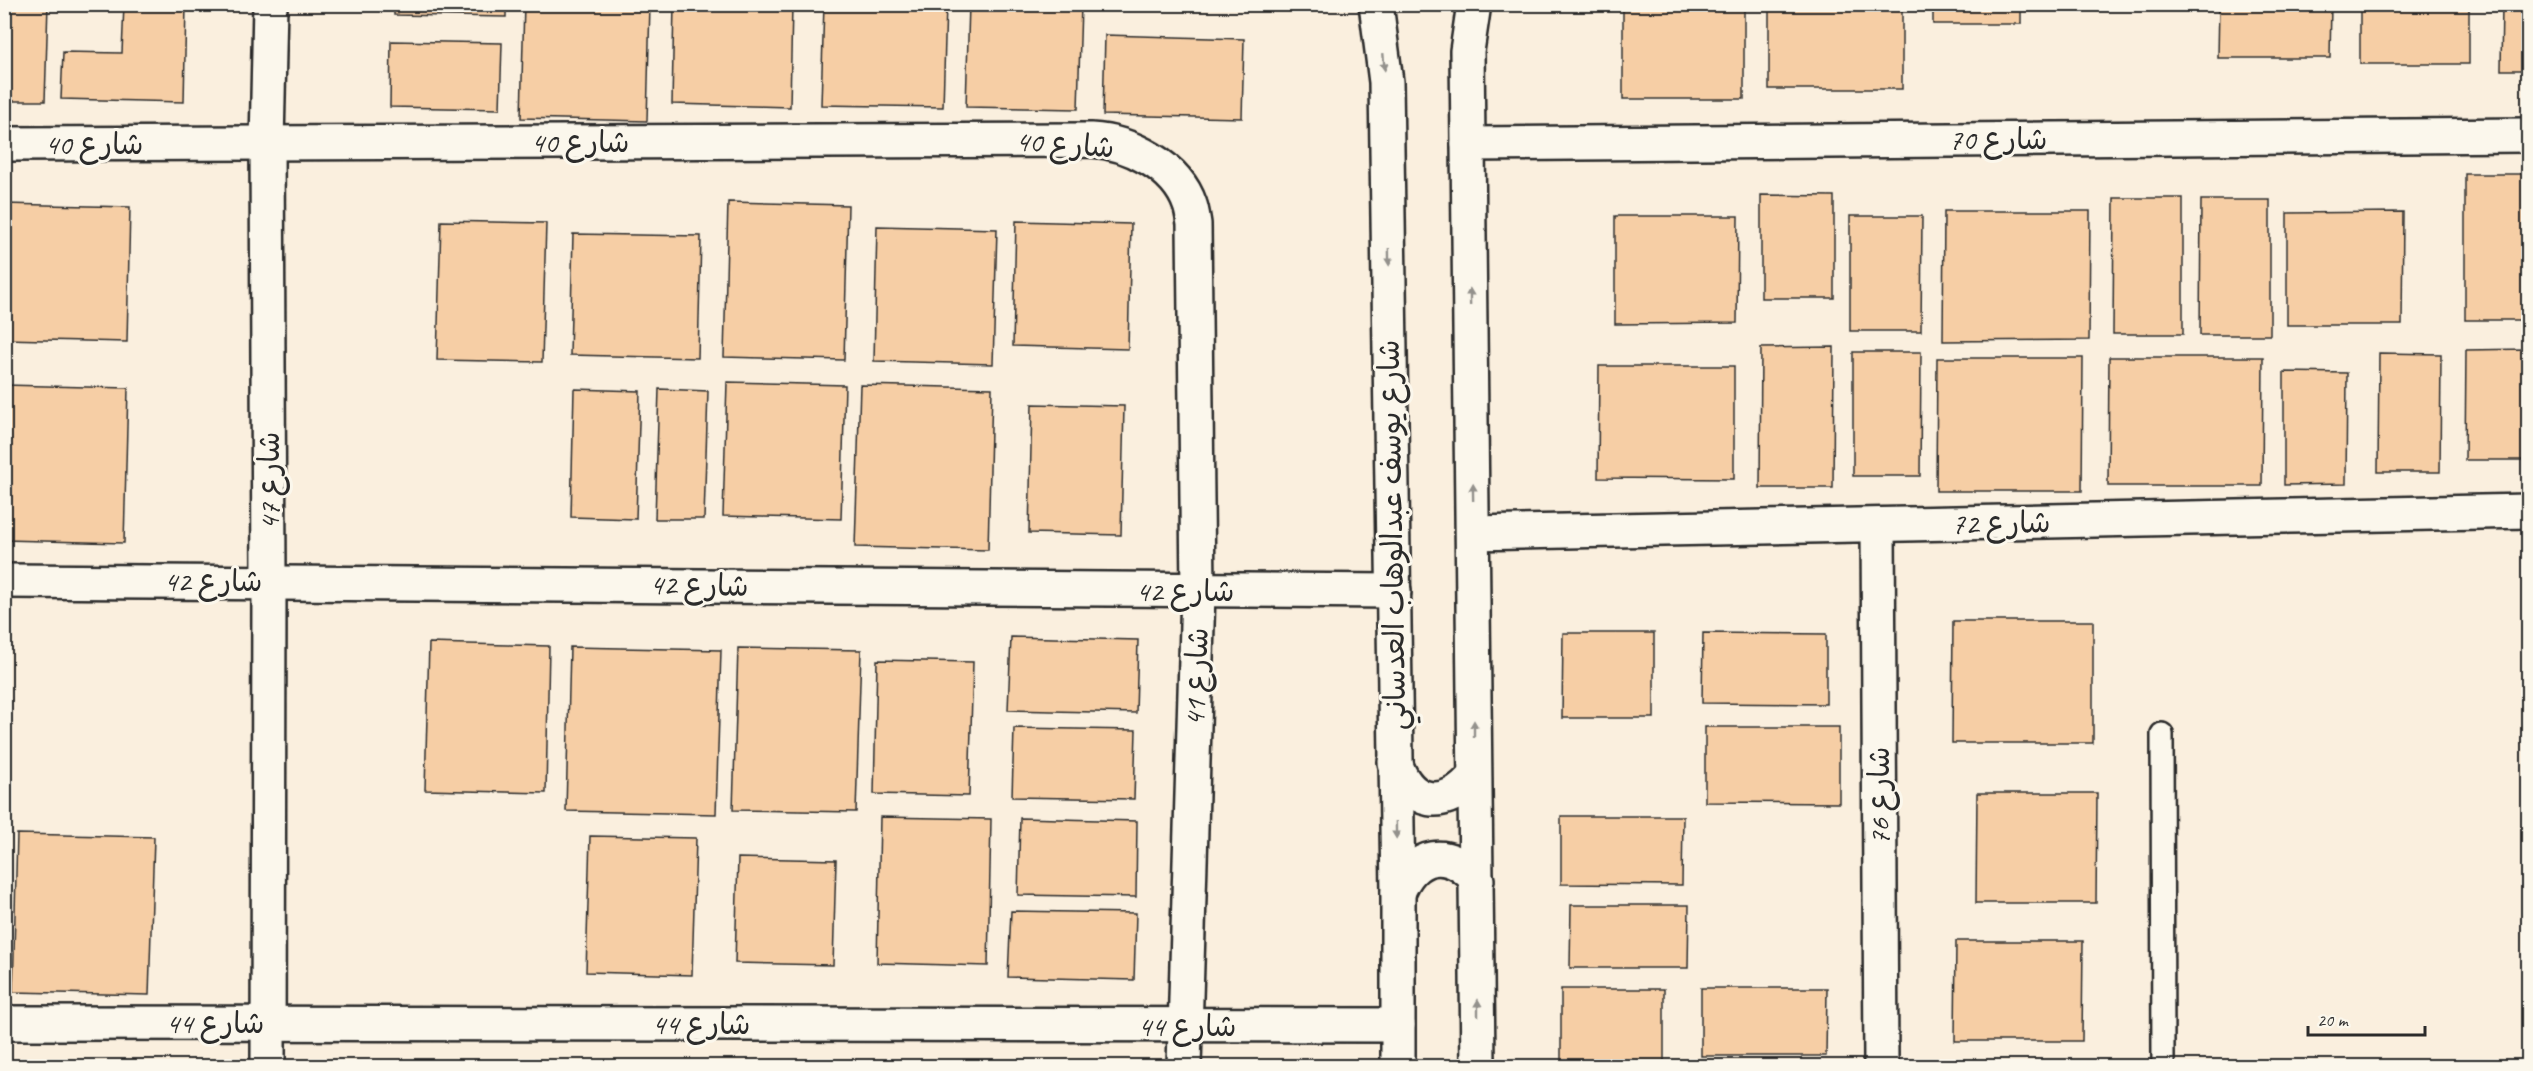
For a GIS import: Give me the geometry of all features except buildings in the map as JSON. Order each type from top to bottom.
[{"type":"street","name":"شارع 47","points":[[267,1066],[269,1023],[269,580],[267,144],[270,4]]},
{"type":"street","name":"شارع يوسف عبدالوهاب العدساني","points":[[1376,4],[1386,82],[1398,893],[1398,1066]]},
{"type":"street","points":[[1474,4],[1467,51],[1474,776],[1478,880],[1478,1066]]},
{"type":"street","name":"شارع 70","points":[[1468,144],[2529,135]]},
{"type":"street","name":"شارع 40","points":[[4,144],[1091,140],[1108,141],[1151,159]]},
{"type":"street","name":"شارع 41","points":[[1151,159],[1181,188],[1190,205],[1194,224],[1198,591],[1184,1066]]},
{"type":"street","name":"شارع 72","points":[[1473,533],[2529,511]]},
{"type":"street","name":"شارع 76","points":[[1878,526],[1881,1066]]},
{"type":"street","name":"شارع 42","points":[[4,581],[269,580],[1198,591],[1394,591]]},
{"type":"street","points":[[1395,762],[1401,779],[1413,792],[1430,799],[1447,798],[1463,789],[1474,776]]},
{"type":"street","points":[[1398,893],[1404,876],[1418,864],[1434,858],[1451,859],[1466,867],[1478,880]]},
{"type":"street","name":"شارع 44","points":[[4,1023],[1398,1025]]},
{"type":"lane","points":[[2162,734],[2163,1066]]}]
